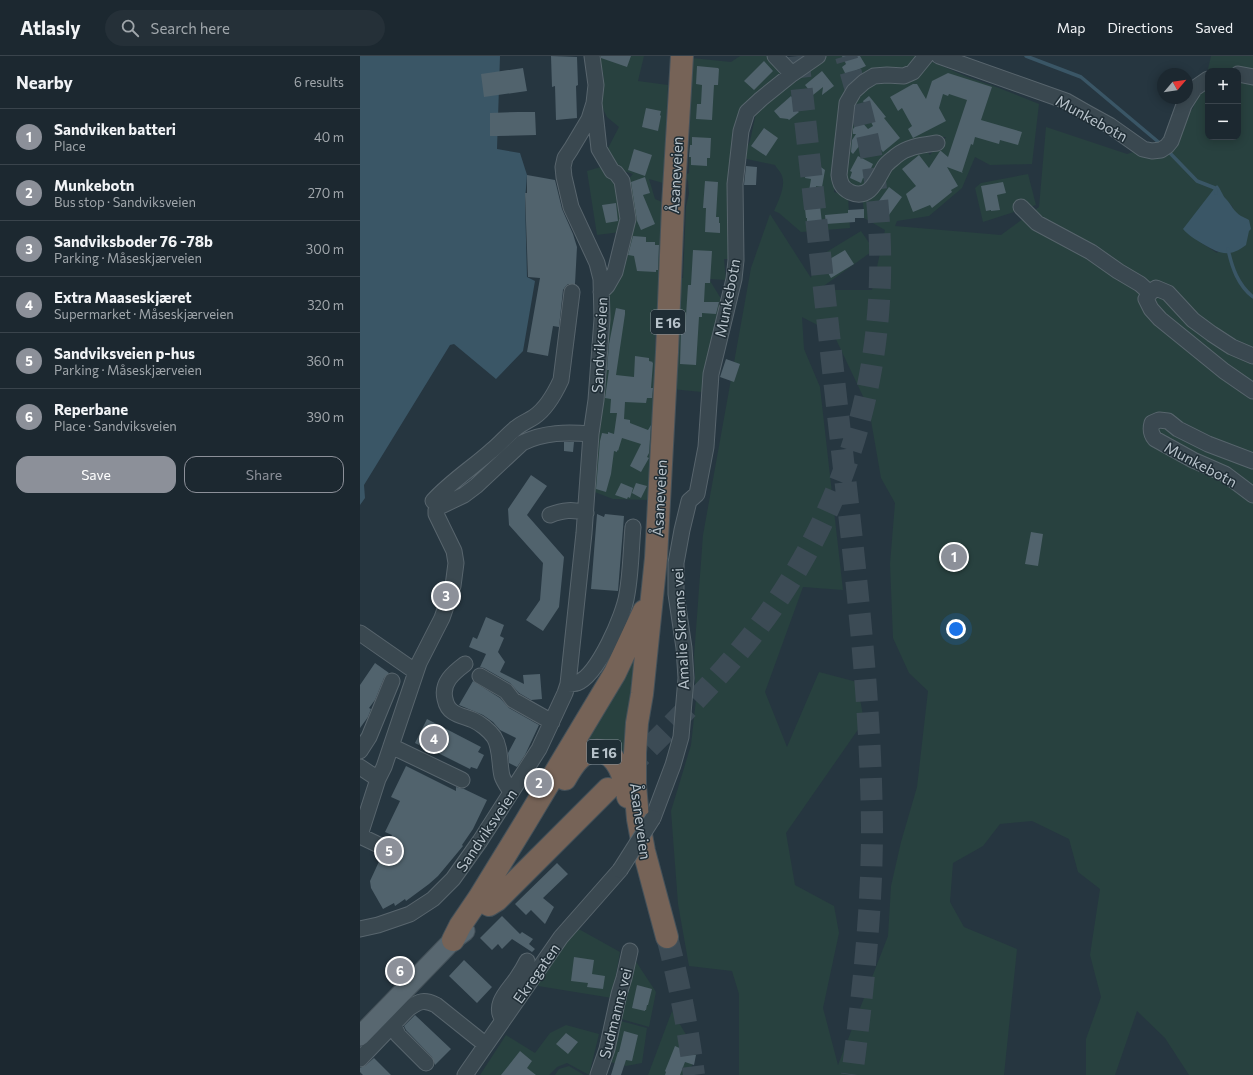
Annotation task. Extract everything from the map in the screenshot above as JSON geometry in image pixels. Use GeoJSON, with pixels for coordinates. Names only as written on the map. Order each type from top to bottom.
{"type":"FeatureCollection","features":[{"type":"Feature","properties":{"kind":"highway","name":"Åsaneveien"},"geometry":{"type":"LineString","coordinates":[[489,906],[520,851],[570,771],[579,759],[587,753],[596,751],[604,752],[611,755],[623,777],[627,789],[638,852],[651,902],[667,937],[644,851],[638,819],[635,785],[635,753],[637,723],[642,694],[653,589],[660,490],[673,206],[682,56]]}},
{"type":"Feature","properties":{"kind":"highway","name":"E 16"},"geometry":{"type":"LineString","coordinates":[[453,940],[460,926],[479,898],[615,673],[653,589]]}},
{"type":"Feature","properties":{"kind":"highway"},"geometry":{"type":"LineString","coordinates":[[489,906],[518,880],[608,789]]}},
{"type":"Feature","properties":{"kind":"main road"},"geometry":{"type":"LineString","coordinates":[[360,1036],[453,940],[465,931],[489,906]]}},
{"type":"Feature","properties":{"kind":"street","name":"Sandviksveien"},"geometry":{"type":"LineString","coordinates":[[360,929],[378,925],[410,914],[440,893],[453,879],[466,863],[539,749],[568,684],[586,513],[591,434],[596,400],[602,319],[601,292],[607,286],[615,272],[628,219],[622,181],[616,173],[612,171],[599,149],[594,103],[596,85],[592,56]]}},
{"type":"Feature","properties":{"kind":"street"},"geometry":{"type":"LineString","coordinates":[[775,56],[792,74]]}},
{"type":"Feature","properties":{"kind":"street","name":"Munkebotn"},"geometry":{"type":"LineString","coordinates":[[697,494],[706,447],[711,374],[734,279],[736,260],[734,226],[735,184],[741,130],[747,112],[792,74],[818,56]]}},
{"type":"Feature","properties":{"kind":"street"},"geometry":{"type":"LineString","coordinates":[[926,56],[913,72],[904,76],[874,76],[854,91],[847,103],[840,168],[840,182],[845,189],[856,194],[867,192],[874,186],[886,165],[897,155],[908,148],[937,143]]}},
{"type":"Feature","properties":{"kind":"street","name":"Munkebotn"},"geometry":{"type":"LineString","coordinates":[[938,56],[1066,101],[1086,114],[1109,125],[1143,149],[1152,151],[1161,150],[1171,141],[1184,105],[1195,88],[1205,81]]}},
{"type":"Feature","properties":{"kind":"street"},"geometry":{"type":"LineString","coordinates":[[1241,75],[1253,77]]}},
{"type":"Feature","properties":{"kind":"street"},"geometry":{"type":"LineString","coordinates":[[594,103],[589,119],[565,158],[563,167],[571,207],[597,263],[601,279],[601,292]]}},
{"type":"Feature","properties":{"kind":"street"},"geometry":{"type":"LineString","coordinates":[[1021,207],[1037,222],[1091,252],[1140,284],[1150,293]]}},
{"type":"Feature","properties":{"kind":"street"},"geometry":{"type":"LineString","coordinates":[[1253,356],[1232,347],[1193,320],[1168,293],[1156,288],[1146,299],[1151,309],[1160,318],[1224,371],[1253,391]]}},
{"type":"Feature","properties":{"kind":"street"},"geometry":{"type":"LineString","coordinates":[[381,846],[360,835],[405,701],[422,657],[442,618],[453,586],[456,571],[456,558],[454,551],[433,501],[441,492],[516,428],[540,413],[556,391],[561,380],[572,292]]}},
{"type":"Feature","properties":{"kind":"street","name":"Munkebotn"},"geometry":{"type":"LineString","coordinates":[[1253,461],[1208,444],[1178,429],[1168,421],[1159,420],[1152,423],[1150,429],[1151,434],[1155,439],[1193,460],[1225,474],[1253,495]]}},
{"type":"Feature","properties":{"kind":"street"},"geometry":{"type":"LineString","coordinates":[[438,510],[464,495],[476,486],[522,443],[529,439],[568,432],[591,434]]}},
{"type":"Feature","properties":{"kind":"street","name":"Amalie Skrams vei"},"geometry":{"type":"LineString","coordinates":[[570,926],[620,870],[653,818],[673,765],[681,737],[686,678],[684,648],[676,594],[676,563],[689,501],[697,494]]}},
{"type":"Feature","properties":{"kind":"street"},"geometry":{"type":"LineString","coordinates":[[550,514],[559,511],[572,510],[578,510],[586,513]]}},
{"type":"Feature","properties":{"kind":"street"},"geometry":{"type":"LineString","coordinates":[[568,684],[577,683],[589,673],[596,665],[614,635],[627,596],[633,527]]}},
{"type":"Feature","properties":{"kind":"street"},"geometry":{"type":"LineString","coordinates":[[360,633],[416,672]]}},
{"type":"Feature","properties":{"kind":"street"},"geometry":{"type":"LineString","coordinates":[[465,664],[456,670],[448,680],[444,691],[445,700],[448,708],[453,712],[474,720],[487,730],[494,738],[498,746],[502,778],[511,792]]}},
{"type":"Feature","properties":{"kind":"street"},"geometry":{"type":"LineString","coordinates":[[480,676],[506,691],[513,700],[552,722]]}},
{"type":"Feature","properties":{"kind":"street"},"geometry":{"type":"LineString","coordinates":[[360,751],[369,737],[392,681]]}},
{"type":"Feature","properties":{"kind":"street"},"geometry":{"type":"LineString","coordinates":[[391,746],[462,780]]}},
{"type":"Feature","properties":{"kind":"street"},"geometry":{"type":"LineString","coordinates":[[360,767],[378,779]]}},
{"type":"Feature","properties":{"kind":"street","name":"Ekregaten"},"geometry":{"type":"LineString","coordinates":[[503,1020],[570,926]]}},
{"type":"Feature","properties":{"kind":"street","name":"Sudmanns vei"},"geometry":{"type":"LineString","coordinates":[[598,1075],[607,1048],[630,951]]}},
{"type":"Feature","properties":{"kind":"street"},"geometry":{"type":"LineString","coordinates":[[465,1075],[503,1020],[500,1017],[501,1000],[527,961]]}},
{"type":"Feature","properties":{"kind":"street"},"geometry":{"type":"LineString","coordinates":[[360,1059],[415,1004],[423,1001],[436,1005],[486,1045]]}},
{"type":"Feature","properties":{"kind":"street"},"geometry":{"type":"LineString","coordinates":[[393,1025],[398,1035],[426,1063]]}},
{"type":"Feature","properties":{"kind":"green space"},"geometry":{"type":"Polygon","coordinates":[[[599,56],[644,56],[638,81],[668,85],[663,183],[649,179],[655,199],[662,202],[660,275],[655,339],[655,382],[650,449],[650,500],[613,499],[592,491],[605,300],[618,271],[623,185],[633,174],[612,167],[605,154],[619,127],[607,117],[601,105],[604,78],[599,56]]]}},
{"type":"Feature","properties":{"kind":"green space"},"geometry":{"type":"Polygon","coordinates":[[[740,56],[772,56],[784,72],[750,103],[729,173],[727,210],[730,259],[724,259],[726,280],[709,279],[723,302],[703,373],[702,392],[671,389],[681,278],[683,278],[686,206],[689,194],[688,181],[685,177],[689,173],[692,58],[731,62],[740,56]]]}},
{"type":"Feature","properties":{"kind":"green space"},"geometry":{"type":"Polygon","coordinates":[[[824,56],[917,56],[914,66],[863,78],[837,154],[834,192],[848,196],[850,228],[801,232],[779,213],[774,211],[781,194],[783,184],[781,175],[775,165],[742,158],[750,141],[756,113],[790,81],[824,56]]]}},
{"type":"Feature","properties":{"kind":"green space"},"geometry":{"type":"Polygon","coordinates":[[[1211,56],[1253,56],[1253,1075],[1189,1075],[1165,1038],[1137,1011],[1115,1075],[1086,1075],[1086,1039],[1101,997],[1090,955],[1100,889],[1078,872],[1069,839],[1032,821],[1000,824],[983,846],[953,863],[950,902],[964,927],[1017,949],[1004,1075],[739,1075],[739,994],[732,971],[689,966],[678,904],[671,811],[691,745],[696,700],[694,656],[703,535],[751,268],[770,214],[811,278],[815,259],[861,231],[874,250],[818,290],[872,290],[885,230],[864,218],[863,202],[888,169],[923,147],[930,155],[946,137],[911,140],[883,162],[863,191],[846,184],[846,148],[852,140],[847,132],[852,105],[861,90],[928,60],[965,76],[1039,104],[1032,164],[990,165],[975,157],[962,188],[929,216],[897,221],[895,226],[1001,235],[1039,207],[1046,127],[1127,154],[1168,141],[1193,108],[1205,80],[1205,140],[1241,140],[1241,68],[1208,68],[1211,56]],[[1225,200],[1200,242],[1217,253],[1239,226],[1232,206],[1225,200]],[[802,317],[804,349],[820,387],[843,590],[803,587],[765,692],[787,747],[819,672],[857,682],[864,721],[786,833],[795,885],[834,906],[839,933],[823,1008],[838,1065],[888,936],[891,886],[901,842],[917,787],[928,691],[909,673],[893,638],[890,564],[895,503],[881,478],[869,409],[833,333],[802,317]]]}},
{"type":"Feature","properties":{"kind":"green space"},"geometry":{"type":"Polygon","coordinates":[[[604,166],[615,177],[621,202],[620,232],[597,235],[587,171],[604,166]]]}},
{"type":"Feature","properties":{"kind":"green space"},"geometry":{"type":"Polygon","coordinates":[[[1028,174],[1036,205],[983,222],[975,188],[981,183],[1028,174]]]}},
{"type":"Feature","properties":{"kind":"green space"},"geometry":{"type":"Polygon","coordinates":[[[637,639],[627,762],[578,744],[637,639]]]}},
{"type":"Feature","properties":{"kind":"green space"},"geometry":{"type":"Polygon","coordinates":[[[577,928],[620,952],[612,998],[538,986],[542,975],[577,928]]]}},
{"type":"Feature","properties":{"kind":"green space"},"geometry":{"type":"Polygon","coordinates":[[[633,957],[656,992],[649,1027],[618,1018],[633,957]]]}},
{"type":"Feature","properties":{"kind":"green space"},"geometry":{"type":"Polygon","coordinates":[[[672,1011],[697,1053],[688,1075],[648,1075],[672,1011]]]}},
{"type":"Feature","properties":{"kind":"green space"},"geometry":{"type":"Polygon","coordinates":[[[617,1020],[647,1028],[642,1063],[626,1066],[610,1062],[617,1020]]]}},
{"type":"Feature","properties":{"kind":"green space"},"geometry":{"type":"Polygon","coordinates":[[[566,1025],[599,1034],[589,1075],[567,1063],[557,1067],[549,1075],[480,1075],[506,1035],[535,1053],[550,1033],[566,1025]]]}},
{"type":"Feature","properties":{"kind":"green space"},"geometry":{"type":"Polygon","coordinates":[[[569,1066],[584,1075],[555,1075],[559,1069],[569,1066]]]}},
{"type":"Feature","properties":{"kind":"water"},"geometry":{"type":"Polygon","coordinates":[[[360,56],[500,56],[497,149],[520,153],[527,175],[525,201],[527,277],[535,281],[523,351],[496,379],[454,344],[450,345],[364,485],[365,498],[360,505],[360,56]]]}},
{"type":"Feature","properties":{"kind":"water"},"geometry":{"type":"Polygon","coordinates":[[[1217,185],[1236,212],[1249,220],[1251,229],[1249,231],[1246,245],[1234,252],[1220,252],[1192,237],[1183,229],[1217,185]]]}},
{"type":"Feature","properties":{"kind":"building"},"geometry":{"type":"Polygon","coordinates":[[[551,56],[577,57],[577,118],[556,120],[555,86],[552,87],[551,56]]]}},
{"type":"Feature","properties":{"kind":"building"},"geometry":{"type":"Polygon","coordinates":[[[601,56],[631,56],[627,67],[601,58],[601,56]]]}},
{"type":"Feature","properties":{"kind":"building"},"geometry":{"type":"Polygon","coordinates":[[[842,56],[860,56],[866,66],[846,75],[842,67],[846,64],[842,56]]]}},
{"type":"Feature","properties":{"kind":"building"},"geometry":{"type":"Polygon","coordinates":[[[764,61],[773,71],[754,90],[744,81],[764,61]]]}},
{"type":"Feature","properties":{"kind":"building"},"geometry":{"type":"Polygon","coordinates":[[[697,66],[719,69],[718,85],[714,85],[712,120],[696,119],[697,104],[701,104],[702,85],[696,84],[697,66]]]}},
{"type":"Feature","properties":{"kind":"building"},"geometry":{"type":"Polygon","coordinates":[[[523,68],[527,91],[484,97],[481,74],[523,68]]]}},
{"type":"Feature","properties":{"kind":"building"},"geometry":{"type":"Polygon","coordinates":[[[822,71],[834,86],[822,95],[823,87],[813,95],[805,85],[822,71]]]}},
{"type":"Feature","properties":{"kind":"building"},"geometry":{"type":"Polygon","coordinates":[[[948,73],[992,87],[981,120],[1022,132],[1018,145],[1000,140],[999,144],[975,137],[973,145],[971,144],[962,172],[963,173],[947,167],[958,186],[951,190],[952,192],[932,208],[930,205],[913,212],[906,194],[916,186],[902,169],[919,155],[929,168],[940,151],[948,157],[967,100],[949,94],[948,96],[943,94],[939,108],[946,121],[913,138],[908,129],[912,126],[902,108],[898,111],[890,97],[913,84],[917,84],[926,99],[932,81],[948,73]]]}},
{"type":"Feature","properties":{"kind":"building"},"geometry":{"type":"Polygon","coordinates":[[[791,96],[800,106],[796,109],[799,112],[789,120],[780,118],[774,111],[791,96]]]}},
{"type":"Feature","properties":{"kind":"building"},"geometry":{"type":"Polygon","coordinates":[[[869,96],[886,117],[884,118],[900,138],[883,152],[870,136],[867,136],[853,154],[851,152],[852,140],[856,134],[853,134],[853,129],[860,120],[868,129],[873,126],[862,104],[864,103],[863,101],[869,96]]]}},
{"type":"Feature","properties":{"kind":"building"},"geometry":{"type":"Polygon","coordinates":[[[646,108],[661,111],[658,131],[642,127],[646,108]]]}},
{"type":"Feature","properties":{"kind":"building"},"geometry":{"type":"Polygon","coordinates":[[[535,112],[536,135],[490,136],[490,113],[535,112]]]}},
{"type":"Feature","properties":{"kind":"building"},"geometry":{"type":"Polygon","coordinates":[[[764,128],[778,138],[766,156],[751,146],[764,128]]]}},
{"type":"Feature","properties":{"kind":"building"},"geometry":{"type":"Polygon","coordinates":[[[692,137],[711,138],[710,158],[707,158],[707,166],[691,165],[691,157],[689,157],[692,137]]]}},
{"type":"Feature","properties":{"kind":"building"},"geometry":{"type":"Polygon","coordinates":[[[634,149],[652,155],[645,176],[628,170],[634,149]]]}},
{"type":"Feature","properties":{"kind":"building"},"geometry":{"type":"Polygon","coordinates":[[[858,156],[873,164],[866,179],[863,178],[861,183],[850,178],[852,172],[850,171],[858,156]]]}},
{"type":"Feature","properties":{"kind":"building"},"geometry":{"type":"Polygon","coordinates":[[[808,158],[825,170],[822,187],[816,186],[818,206],[820,205],[822,223],[807,224],[804,200],[808,197],[811,179],[805,178],[808,158]]]}},
{"type":"Feature","properties":{"kind":"building"},"geometry":{"type":"Polygon","coordinates":[[[746,166],[757,167],[756,185],[744,185],[746,166]]]}},
{"type":"Feature","properties":{"kind":"building"},"geometry":{"type":"Polygon","coordinates":[[[527,175],[555,180],[562,209],[577,247],[575,284],[568,284],[563,290],[559,327],[553,326],[548,356],[527,352],[540,278],[528,277],[525,193],[527,193],[527,175]]]}},
{"type":"Feature","properties":{"kind":"building"},"geometry":{"type":"Polygon","coordinates":[[[645,177],[650,193],[643,195],[655,224],[641,230],[637,221],[631,182],[645,177]]]}},
{"type":"Feature","properties":{"kind":"building"},"geometry":{"type":"Polygon","coordinates":[[[705,181],[718,182],[716,217],[719,217],[720,233],[705,232],[706,208],[703,208],[705,181]]]}},
{"type":"Feature","properties":{"kind":"building"},"geometry":{"type":"Polygon","coordinates":[[[1003,182],[1006,193],[997,195],[1000,210],[986,211],[981,186],[1003,182]]]}},
{"type":"Feature","properties":{"kind":"building"},"geometry":{"type":"Polygon","coordinates":[[[889,187],[902,197],[886,219],[873,209],[889,187]]]}},
{"type":"Feature","properties":{"kind":"building"},"geometry":{"type":"Polygon","coordinates":[[[616,203],[618,221],[606,223],[602,205],[616,203]]]}},
{"type":"Feature","properties":{"kind":"building"},"geometry":{"type":"Polygon","coordinates":[[[864,209],[864,218],[855,218],[855,222],[826,224],[825,215],[848,213],[848,210],[864,209]]]}},
{"type":"Feature","properties":{"kind":"building"},"geometry":{"type":"Polygon","coordinates":[[[633,236],[646,237],[646,242],[655,242],[655,245],[659,245],[658,270],[656,270],[656,272],[637,271],[634,256],[628,255],[633,236]]]}},
{"type":"Feature","properties":{"kind":"building"},"geometry":{"type":"Polygon","coordinates":[[[693,250],[712,251],[710,283],[705,283],[704,302],[719,302],[716,314],[702,313],[702,317],[699,317],[696,365],[680,364],[681,331],[685,331],[688,285],[691,285],[693,250]]]}},
{"type":"Feature","properties":{"kind":"building"},"geometry":{"type":"Polygon","coordinates":[[[845,250],[854,264],[831,278],[825,268],[831,264],[828,260],[845,250]]]}},
{"type":"Feature","properties":{"kind":"building"},"geometry":{"type":"Polygon","coordinates":[[[616,308],[625,310],[625,314],[616,375],[634,377],[635,356],[649,358],[649,361],[653,362],[651,388],[653,388],[652,398],[647,398],[646,403],[625,402],[624,419],[630,420],[630,423],[648,430],[651,425],[649,453],[647,457],[649,458],[641,472],[630,466],[641,444],[622,438],[618,451],[614,451],[611,474],[606,492],[596,489],[602,433],[608,434],[608,432],[614,434],[617,413],[610,413],[611,399],[605,398],[609,370],[607,370],[609,344],[616,308]]]}},
{"type":"Feature","properties":{"kind":"building"},"geometry":{"type":"Polygon","coordinates":[[[726,359],[740,364],[734,382],[720,377],[726,359]]]}},
{"type":"Feature","properties":{"kind":"building"},"geometry":{"type":"Polygon","coordinates":[[[564,442],[574,442],[573,452],[564,451],[564,442]]]}},
{"type":"Feature","properties":{"kind":"building"},"geometry":{"type":"Polygon","coordinates":[[[531,475],[547,486],[527,515],[564,557],[559,607],[543,631],[526,620],[540,600],[543,563],[509,525],[508,509],[531,475]]]}},
{"type":"Feature","properties":{"kind":"building"},"geometry":{"type":"Polygon","coordinates":[[[621,483],[633,488],[630,498],[628,497],[627,499],[615,495],[621,483]]]}},
{"type":"Feature","properties":{"kind":"building"},"geometry":{"type":"Polygon","coordinates":[[[636,483],[647,486],[641,498],[632,493],[636,483]]]}},
{"type":"Feature","properties":{"kind":"building"},"geometry":{"type":"Polygon","coordinates":[[[597,514],[604,517],[605,514],[624,516],[618,591],[591,589],[597,514]]]}},
{"type":"Feature","properties":{"kind":"building"},"geometry":{"type":"Polygon","coordinates":[[[1031,532],[1043,534],[1038,566],[1025,564],[1031,532]]]}},
{"type":"Feature","properties":{"kind":"building"},"geometry":{"type":"Polygon","coordinates":[[[486,617],[504,625],[500,636],[504,638],[498,652],[505,662],[500,672],[524,684],[523,675],[540,674],[542,699],[531,700],[519,693],[510,683],[480,667],[486,654],[469,647],[473,637],[477,639],[486,617]]]}},
{"type":"Feature","properties":{"kind":"building"},"geometry":{"type":"Polygon","coordinates":[[[375,663],[389,673],[384,678],[375,700],[369,708],[371,709],[368,717],[360,728],[360,685],[375,663]]]}},
{"type":"Feature","properties":{"kind":"building"},"geometry":{"type":"Polygon","coordinates":[[[473,681],[500,698],[509,708],[539,725],[525,755],[517,767],[509,763],[508,753],[516,738],[500,730],[493,722],[483,715],[459,705],[473,681]]]}},
{"type":"Feature","properties":{"kind":"building"},"geometry":{"type":"Polygon","coordinates":[[[427,719],[481,747],[478,752],[484,755],[477,769],[471,767],[470,769],[415,743],[427,719]]]}},
{"type":"Feature","properties":{"kind":"building"},"geometry":{"type":"Polygon","coordinates":[[[406,766],[456,791],[456,787],[464,789],[487,800],[473,829],[462,845],[463,846],[438,876],[406,901],[405,899],[395,906],[394,903],[383,909],[371,888],[370,881],[382,855],[389,850],[389,841],[392,835],[385,832],[400,801],[391,797],[406,766]]]}},
{"type":"Feature","properties":{"kind":"building"},"geometry":{"type":"Polygon","coordinates":[[[557,863],[568,874],[543,898],[554,907],[545,924],[531,910],[526,915],[515,904],[557,863]]]}},
{"type":"Feature","properties":{"kind":"building"},"geometry":{"type":"Polygon","coordinates":[[[502,916],[520,934],[522,932],[533,939],[529,944],[535,949],[532,952],[512,939],[502,949],[498,944],[492,950],[480,938],[502,916]]]}},
{"type":"Feature","properties":{"kind":"building"},"geometry":{"type":"Polygon","coordinates":[[[574,957],[594,960],[592,974],[605,976],[603,989],[587,987],[588,983],[571,981],[574,957]]]}},
{"type":"Feature","properties":{"kind":"building"},"geometry":{"type":"Polygon","coordinates":[[[464,960],[492,987],[477,1003],[449,976],[464,960]]]}},
{"type":"Feature","properties":{"kind":"building"},"geometry":{"type":"Polygon","coordinates":[[[637,985],[652,989],[645,1011],[632,1008],[637,985]]]}},
{"type":"Feature","properties":{"kind":"building"},"geometry":{"type":"Polygon","coordinates":[[[415,1015],[451,1049],[435,1065],[432,1057],[404,1026],[415,1015]]]}},
{"type":"Feature","properties":{"kind":"building"},"geometry":{"type":"Polygon","coordinates":[[[624,1031],[638,1035],[632,1061],[626,1060],[621,1075],[611,1075],[619,1052],[624,1031]]]}},
{"type":"Feature","properties":{"kind":"building"},"geometry":{"type":"Polygon","coordinates":[[[566,1033],[578,1042],[568,1054],[556,1044],[566,1033]]]}},
{"type":"Feature","properties":{"kind":"building"},"geometry":{"type":"Polygon","coordinates":[[[675,1046],[686,1051],[686,1053],[696,1055],[694,1065],[685,1062],[680,1075],[665,1075],[665,1071],[675,1046]]]}},
{"type":"Feature","properties":{"kind":"building"},"geometry":{"type":"Polygon","coordinates":[[[520,1051],[532,1061],[527,1068],[536,1075],[501,1075],[520,1051]]]}},
{"type":"Feature","properties":{"kind":"building"},"geometry":{"type":"Polygon","coordinates":[[[374,1058],[391,1075],[363,1075],[360,1072],[360,1068],[374,1058]]]}},
{"type":"Feature","properties":{"kind":"waterway"},"geometry":{"type":"LineString","coordinates":[[1026,56],[1081,77],[1162,145]]}},
{"type":"Feature","properties":{"kind":"waterway"},"geometry":{"type":"LineString","coordinates":[[1168,151],[1197,181],[1215,188],[1216,193]]}},
{"type":"Feature","properties":{"kind":"waterway"},"geometry":{"type":"LineString","coordinates":[[1228,249],[1236,276],[1243,287],[1253,297]]}},
{"type":"Feature","properties":{"kind":"tunnel"},"geometry":{"type":"LineString","coordinates":[[798,56],[853,552],[869,736],[872,829],[869,921],[860,1014],[852,1075]]}},
{"type":"Feature","properties":{"kind":"tunnel"},"geometry":{"type":"LineString","coordinates":[[626,771],[704,691],[759,627],[805,556],[830,506],[849,455],[864,402],[874,348],[879,293],[880,237],[875,181],[867,133],[846,56]]}},
{"type":"Feature","properties":{"kind":"tunnel"},"geometry":{"type":"LineString","coordinates":[[667,937],[683,1005],[694,1075]]}},
{"type":"Feature","properties":{"kind":"place","name":"Sandviken batteri"},"geometry":{"type":"Point","coordinates":[954,557]}},
{"type":"Feature","properties":{"kind":"place","name":"Sandviksboder 76 -78b"},"geometry":{"type":"Point","coordinates":[446,596]}},
{"type":"Feature","properties":{"kind":"place","name":"Extra Maaseskjæret"},"geometry":{"type":"Point","coordinates":[434,739]}},
{"type":"Feature","properties":{"kind":"place","name":"Munkebotn"},"geometry":{"type":"Point","coordinates":[539,783]}},
{"type":"Feature","properties":{"kind":"place","name":"Sandviksveien p-hus"},"geometry":{"type":"Point","coordinates":[389,851]}},
{"type":"Feature","properties":{"kind":"place","name":"Reperbane"},"geometry":{"type":"Point","coordinates":[400,971]}}]}
